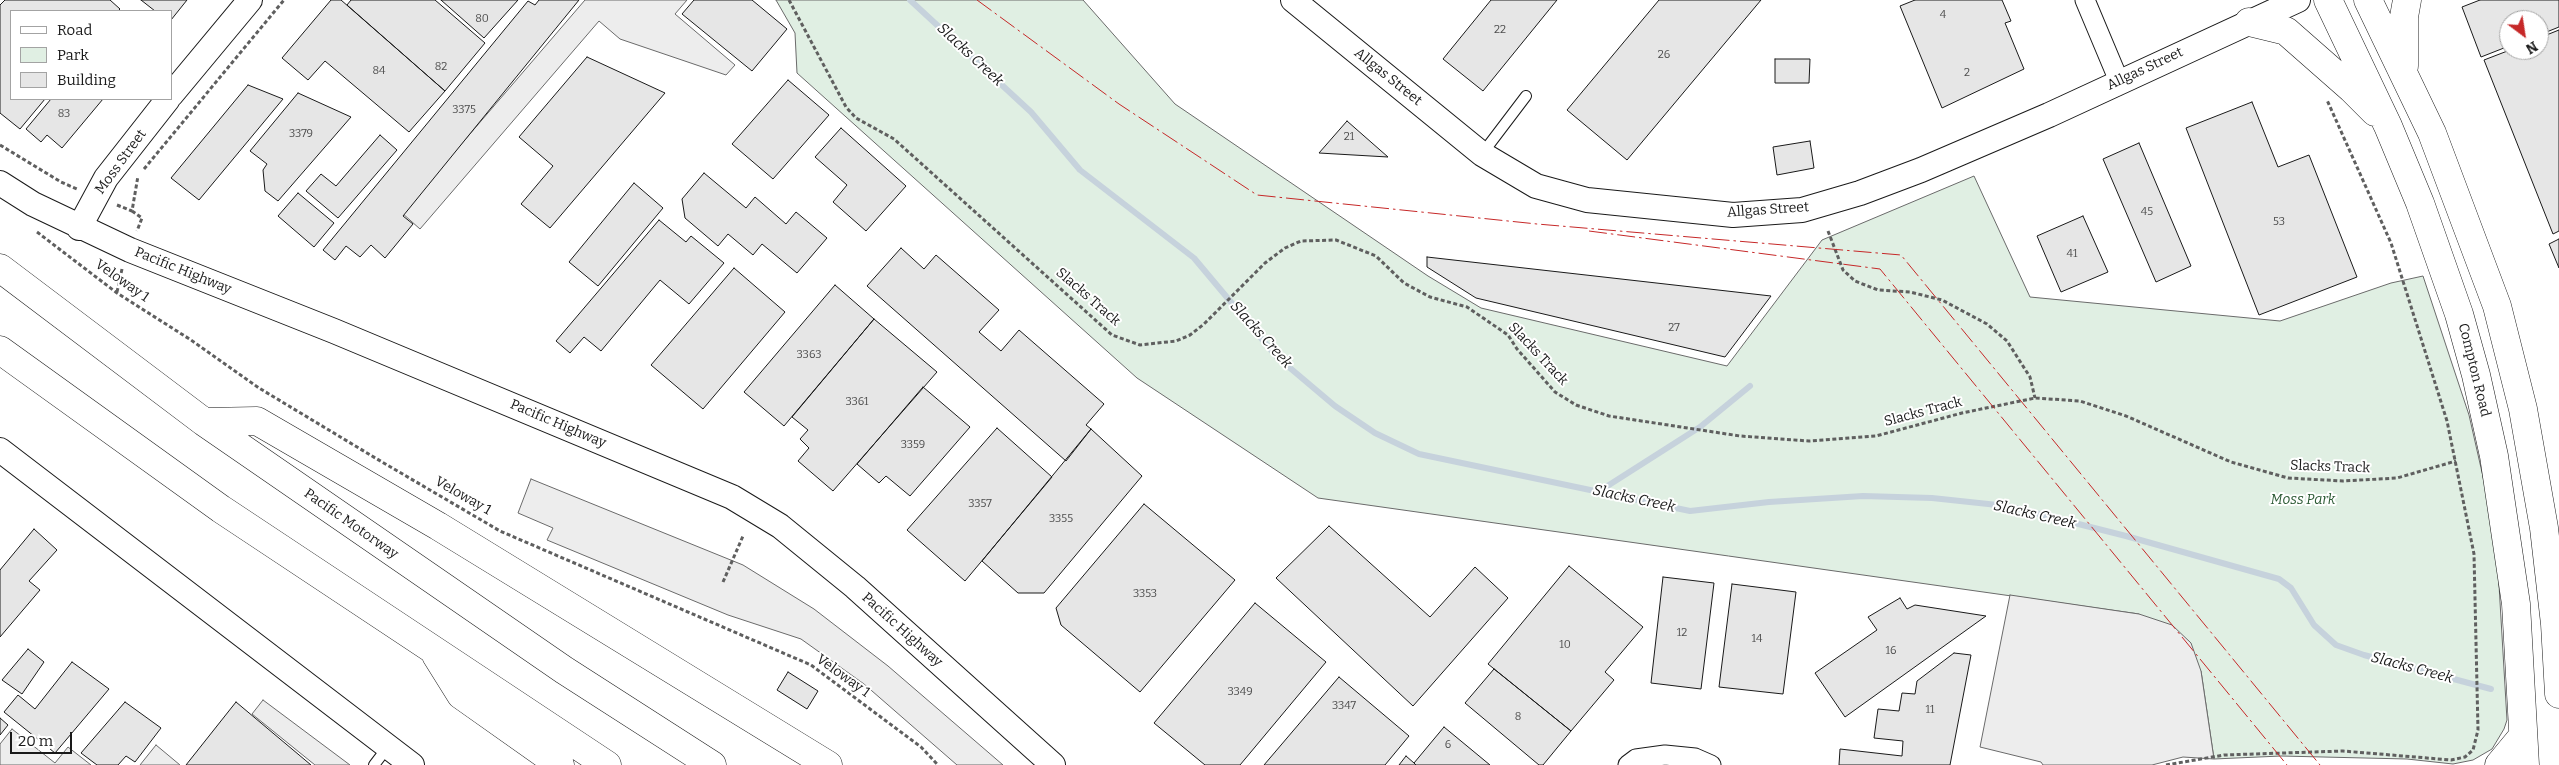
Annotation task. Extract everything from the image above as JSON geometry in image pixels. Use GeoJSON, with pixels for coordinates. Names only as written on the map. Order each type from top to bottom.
{"type":"FeatureCollection","features":[{"type":"Feature","properties":{"kind":"main road","name":"Compton Road"},"geometry":{"type":"LineString","coordinates":[[2328,0],[2388,126],[2420,203],[2459,314],[2476,375],[2494,456],[2511,562],[2517,612],[2525,765]]}},
{"type":"Feature","properties":{"kind":"main road"},"geometry":{"type":"LineString","coordinates":[[2368,0],[2404,70],[2432,133],[2497,306],[2523,408],[2544,528],[2555,624],[2559,694]]}},
{"type":"Feature","properties":{"kind":"main road"},"geometry":{"type":"LineString","coordinates":[[2404,70],[2404,17],[2407,0]]}},
{"type":"Feature","properties":{"kind":"main road"},"geometry":{"type":"LineString","coordinates":[[2249,22],[2286,31],[2323,66],[2352,89],[2388,126]]}},
{"type":"Feature","properties":{"kind":"main road","name":"Pacific Motorway"},"geometry":{"type":"LineString","coordinates":[[0,268],[204,422],[564,670],[712,765]]}},
{"type":"Feature","properties":{"kind":"main road"},"geometry":{"type":"LineString","coordinates":[[0,350],[221,509],[607,765]]}},
{"type":"Feature","properties":{"kind":"main road"},"geometry":{"type":"LineString","coordinates":[[204,422],[257,421],[438,526],[828,765]]}},
{"type":"Feature","properties":{"kind":"main road"},"geometry":{"type":"LineString","coordinates":[[432,648],[461,695],[560,765]]}},
{"type":"Feature","properties":{"kind":"main road"},"geometry":{"type":"LineString","coordinates":[[2499,765],[2523,736]]}},
{"type":"Feature","properties":{"kind":"street"},"geometry":{"type":"LineString","coordinates":[[172,94],[250,0]]}},
{"type":"Feature","properties":{"kind":"street","name":"Allgas Street"},"geometry":{"type":"LineString","coordinates":[[1293,0],[1482,154],[1536,186],[1587,200],[1733,215],[1802,210],[1860,194],[2049,115],[2119,81],[2298,0]]}},
{"type":"Feature","properties":{"kind":"street"},"geometry":{"type":"LineString","coordinates":[[2085,0],[2119,81]]}},
{"type":"Feature","properties":{"kind":"street","name":"Moss Street"},"geometry":{"type":"LineString","coordinates":[[79,228],[106,178],[167,100]]}},
{"type":"Feature","properties":{"kind":"street","name":"Pacific Highway"},"geometry":{"type":"LineString","coordinates":[[0,183],[33,204],[79,228],[577,431],[732,497],[780,526],[855,587],[1053,765]]}},
{"type":"Feature","properties":{"kind":"street"},"geometry":{"type":"LineString","coordinates":[[0,450],[381,756],[412,765]]}},
{"type":"Feature","properties":{"kind":"street"},"geometry":{"type":"LineString","coordinates":[[1628,765],[1636,759],[1665,755],[1695,758],[1711,765]]}},
{"type":"Feature","properties":{"kind":"lane"},"geometry":{"type":"LineString","coordinates":[[1482,154],[1526,96]]}},
{"type":"Feature","properties":{"kind":"path","name":"Slacks Track"},"geometry":{"type":"LineString","coordinates":[[789,0],[846,107],[856,118],[894,139],[1112,335],[1140,345],[1157,344],[1190,335],[1204,324],[1265,263],[1301,241],[1316,239],[1336,240],[1376,256],[1404,283],[1430,297],[1467,307],[1508,335],[1517,349],[1555,392],[1576,405],[1609,416],[1714,432],[1809,441],[1876,436],[1962,413],[2035,398],[2080,402],[2126,416],[2231,462],[2288,478],[2343,481],[2398,478],[2456,461]]}},
{"type":"Feature","properties":{"kind":"path"},"geometry":{"type":"LineString","coordinates":[[2166,765],[2224,755],[2343,751],[2451,760],[2465,757],[2473,750],[2478,730],[2474,554],[2447,420],[2391,243],[2326,98]]}},
{"type":"Feature","properties":{"kind":"path"},"geometry":{"type":"LineString","coordinates":[[132,210],[142,218],[139,226]]}},
{"type":"Feature","properties":{"kind":"path","name":"Veloway 1"},"geometry":{"type":"LineString","coordinates":[[30,227],[117,293],[191,340],[259,388],[500,531],[811,665],[921,747],[938,765]]}},
{"type":"Feature","properties":{"kind":"path"},"geometry":{"type":"LineString","coordinates":[[1828,231],[1843,270],[1855,280],[1878,290],[1910,292],[1942,300],[1987,324],[2007,341],[2030,377],[2035,398]]}},
{"type":"Feature","properties":{"kind":"path"},"geometry":{"type":"LineString","coordinates":[[117,293],[119,277]]}},
{"type":"Feature","properties":{"kind":"path"},"geometry":{"type":"LineString","coordinates":[[723,582],[743,536]]}},
{"type":"Feature","properties":{"kind":"green space","name":"Moss Park"},"geometry":{"type":"Polygon","coordinates":[[[776,0],[1083,0],[1175,104],[1428,276],[1481,308],[1727,366],[1822,240],[1974,176],[2030,297],[2280,321],[2391,283],[2423,276],[2469,415],[2496,534],[2507,720],[2504,729],[2492,749],[2473,760],[2453,764],[2407,759],[2281,756],[2214,759],[2201,671],[2139,614],[1318,498],[1137,378],[797,73],[795,33],[776,0]]]}},
{"type":"Feature","properties":{"kind":"shaded area"},"geometry":{"type":"Polygon","coordinates":[[[585,0],[687,0],[675,14],[735,65],[726,75],[620,39],[599,21],[420,229],[402,213],[585,0]]]}},
{"type":"Feature","properties":{"kind":"shaded area"},"geometry":{"type":"Polygon","coordinates":[[[531,479],[743,565],[814,609],[888,666],[1003,765],[957,765],[864,684],[801,639],[728,615],[547,540],[553,528],[518,513],[531,479]]]}},
{"type":"Feature","properties":{"kind":"shaded area"},"geometry":{"type":"Polygon","coordinates":[[[2010,595],[2139,614],[2172,625],[2191,643],[2201,671],[2214,759],[2183,757],[2152,765],[2043,765],[2041,762],[1980,747],[2010,595]]]}},
{"type":"Feature","properties":{"kind":"shaded area"},"geometry":{"type":"Polygon","coordinates":[[[263,700],[350,765],[315,765],[252,714],[263,700]]]}},
{"type":"Feature","properties":{"kind":"shaded area"},"geometry":{"type":"Polygon","coordinates":[[[12,729],[55,763],[68,747],[91,765],[0,765],[0,744],[12,729]]]}},
{"type":"Feature","properties":{"kind":"shaded area"},"geometry":{"type":"Polygon","coordinates":[[[156,745],[180,765],[140,765],[156,745]]]}},
{"type":"Feature","properties":{"kind":"building"},"geometry":{"type":"Polygon","coordinates":[[[5,0],[110,0],[120,9],[10,10],[10,100],[44,100],[20,129],[0,113],[0,5],[5,0]]]}},
{"type":"Feature","properties":{"kind":"building"},"geometry":{"type":"Polygon","coordinates":[[[141,0],[187,0],[172,19],[172,10],[154,10],[141,0]]]}},
{"type":"Feature","properties":{"kind":"building"},"geometry":{"type":"Polygon","coordinates":[[[331,0],[341,0],[445,91],[409,132],[325,61],[308,80],[282,58],[331,0]]]}},
{"type":"Feature","properties":{"kind":"building"},"geometry":{"type":"Polygon","coordinates":[[[351,0],[435,0],[485,43],[445,91],[347,5],[351,0]]]}},
{"type":"Feature","properties":{"kind":"building"},"geometry":{"type":"Polygon","coordinates":[[[441,0],[518,0],[484,38],[441,0]]]}},
{"type":"Feature","properties":{"kind":"building"},"geometry":{"type":"Polygon","coordinates":[[[539,0],[579,0],[403,216],[413,224],[385,258],[371,245],[360,257],[346,246],[335,260],[323,250],[528,1],[535,5],[539,0]]]}},
{"type":"Feature","properties":{"kind":"building"},"geometry":{"type":"Polygon","coordinates":[[[694,0],[752,0],[787,29],[752,71],[682,14],[694,0]]]}},
{"type":"Feature","properties":{"kind":"building"},"geometry":{"type":"Polygon","coordinates":[[[1491,0],[1557,0],[1483,91],[1443,59],[1491,0]]]}},
{"type":"Feature","properties":{"kind":"building"},"geometry":{"type":"Polygon","coordinates":[[[1659,0],[1761,0],[1627,160],[1567,110],[1659,0]]]}},
{"type":"Feature","properties":{"kind":"building"},"geometry":{"type":"Polygon","coordinates":[[[1915,0],[2002,0],[2011,21],[2005,23],[2024,69],[1942,108],[1900,6],[1915,0]]]}},
{"type":"Feature","properties":{"kind":"building"},"geometry":{"type":"Polygon","coordinates":[[[2480,0],[2559,0],[2559,27],[2549,31],[2549,10],[2499,10],[2499,50],[2481,57],[2462,7],[2480,0]]]}},
{"type":"Feature","properties":{"kind":"building"},"geometry":{"type":"Polygon","coordinates":[[[2559,30],[2559,231],[2553,234],[2484,60],[2499,54],[2499,60],[2549,60],[2549,34],[2559,30]]]}},
{"type":"Feature","properties":{"kind":"building"},"geometry":{"type":"Polygon","coordinates":[[[587,57],[665,93],[550,228],[521,204],[553,166],[519,137],[587,57]]]}},
{"type":"Feature","properties":{"kind":"building"},"geometry":{"type":"Polygon","coordinates":[[[1775,59],[1810,59],[1809,83],[1775,83],[1775,59]]]}},
{"type":"Feature","properties":{"kind":"building"},"geometry":{"type":"Polygon","coordinates":[[[788,80],[829,115],[773,179],[732,144],[788,80]]]}},
{"type":"Feature","properties":{"kind":"building"},"geometry":{"type":"Polygon","coordinates":[[[248,85],[283,99],[199,200],[171,178],[248,85]]]}},
{"type":"Feature","properties":{"kind":"building"},"geometry":{"type":"Polygon","coordinates":[[[298,93],[351,117],[278,201],[265,191],[263,170],[267,164],[250,151],[298,93]]]}},
{"type":"Feature","properties":{"kind":"building"},"geometry":{"type":"Polygon","coordinates":[[[50,100],[102,100],[62,148],[47,135],[41,142],[26,129],[50,100]]]}},
{"type":"Feature","properties":{"kind":"building"},"geometry":{"type":"Polygon","coordinates":[[[2252,102],[2278,167],[2309,155],[2357,277],[2259,315],[2186,128],[2252,102]]]}},
{"type":"Feature","properties":{"kind":"building"},"geometry":{"type":"Polygon","coordinates":[[[1347,121],[1388,157],[1319,153],[1347,121]]]}},
{"type":"Feature","properties":{"kind":"building"},"geometry":{"type":"Polygon","coordinates":[[[841,128],[906,186],[866,231],[833,202],[847,185],[815,157],[841,128]]]}},
{"type":"Feature","properties":{"kind":"building"},"geometry":{"type":"Polygon","coordinates":[[[380,135],[397,150],[338,218],[306,191],[321,174],[336,186],[380,135]]]}},
{"type":"Feature","properties":{"kind":"building"},"geometry":{"type":"Polygon","coordinates":[[[1810,141],[1814,168],[1777,175],[1773,147],[1810,141]]]}},
{"type":"Feature","properties":{"kind":"building"},"geometry":{"type":"Polygon","coordinates":[[[2139,143],[2191,266],[2156,282],[2103,159],[2139,143]]]}},
{"type":"Feature","properties":{"kind":"building"},"geometry":{"type":"Polygon","coordinates":[[[704,173],[746,208],[755,197],[786,224],[796,212],[827,238],[797,273],[762,244],[753,255],[728,234],[718,246],[685,218],[682,199],[704,173]]]}},
{"type":"Feature","properties":{"kind":"building"},"geometry":{"type":"Polygon","coordinates":[[[634,183],[663,208],[598,286],[569,262],[634,183]]]}},
{"type":"Feature","properties":{"kind":"building"},"geometry":{"type":"Polygon","coordinates":[[[298,193],[334,223],[314,247],[278,216],[298,193]]]}},
{"type":"Feature","properties":{"kind":"building"},"geometry":{"type":"Polygon","coordinates":[[[2083,216],[2108,272],[2061,292],[2037,236],[2083,216]]]}},
{"type":"Feature","properties":{"kind":"building"},"geometry":{"type":"Polygon","coordinates":[[[659,220],[686,242],[691,236],[724,263],[689,304],[660,280],[601,351],[584,337],[570,353],[556,341],[659,220]]]}},
{"type":"Feature","properties":{"kind":"building"},"geometry":{"type":"Polygon","coordinates":[[[2559,239],[2559,268],[2549,244],[2559,239]]]}},
{"type":"Feature","properties":{"kind":"building"},"geometry":{"type":"Polygon","coordinates":[[[901,248],[924,269],[936,255],[999,310],[979,332],[1001,351],[1019,330],[1104,404],[1086,425],[1091,429],[1066,461],[867,286],[901,248]]]}},
{"type":"Feature","properties":{"kind":"building"},"geometry":{"type":"Polygon","coordinates":[[[1427,257],[1771,296],[1725,357],[1476,298],[1427,267],[1427,257]]]}},
{"type":"Feature","properties":{"kind":"building"},"geometry":{"type":"Polygon","coordinates":[[[734,268],[785,312],[703,409],[651,365],[734,268]]]}},
{"type":"Feature","properties":{"kind":"building"},"geometry":{"type":"Polygon","coordinates":[[[835,285],[874,319],[784,426],[744,392],[835,285]]]}},
{"type":"Feature","properties":{"kind":"building"},"geometry":{"type":"Polygon","coordinates":[[[874,319],[937,372],[833,491],[798,461],[809,448],[800,439],[808,430],[792,417],[874,319]]]}},
{"type":"Feature","properties":{"kind":"building"},"geometry":{"type":"Polygon","coordinates":[[[923,387],[970,427],[910,496],[886,476],[879,483],[857,464],[923,387]]]}},
{"type":"Feature","properties":{"kind":"building"},"geometry":{"type":"Polygon","coordinates":[[[997,428],[1052,477],[965,581],[907,530],[997,428]]]}},
{"type":"Feature","properties":{"kind":"building"},"geometry":{"type":"Polygon","coordinates":[[[1091,429],[1142,476],[1044,593],[1018,593],[982,561],[1091,429]]]}},
{"type":"Feature","properties":{"kind":"building"},"geometry":{"type":"Polygon","coordinates":[[[1144,504],[1235,580],[1140,692],[1061,625],[1056,608],[1144,504]]]}},
{"type":"Feature","properties":{"kind":"building"},"geometry":{"type":"Polygon","coordinates":[[[1329,526],[1430,617],[1475,567],[1508,598],[1413,706],[1276,578],[1329,526]]]}},
{"type":"Feature","properties":{"kind":"building"},"geometry":{"type":"Polygon","coordinates":[[[34,529],[57,550],[29,581],[40,590],[0,637],[0,570],[34,529]]]}},
{"type":"Feature","properties":{"kind":"building"},"geometry":{"type":"Polygon","coordinates":[[[1569,566],[1643,627],[1605,672],[1614,680],[1571,731],[1488,664],[1569,566]]]}},
{"type":"Feature","properties":{"kind":"building"},"geometry":{"type":"Polygon","coordinates":[[[1663,577],[1714,583],[1701,689],[1651,683],[1663,577]]]}},
{"type":"Feature","properties":{"kind":"building"},"geometry":{"type":"Polygon","coordinates":[[[1732,584],[1796,592],[1783,694],[1719,687],[1732,584]]]}},
{"type":"Feature","properties":{"kind":"building"},"geometry":{"type":"Polygon","coordinates":[[[1900,598],[1907,609],[1915,605],[1986,616],[1845,717],[1815,673],[1877,630],[1868,617],[1900,598]]]}},
{"type":"Feature","properties":{"kind":"building"},"geometry":{"type":"Polygon","coordinates":[[[1255,603],[1326,662],[1240,765],[1205,765],[1154,723],[1255,603]]]}},
{"type":"Feature","properties":{"kind":"building"},"geometry":{"type":"Polygon","coordinates":[[[28,649],[44,662],[22,694],[2,680],[28,649]]]}},
{"type":"Feature","properties":{"kind":"building"},"geometry":{"type":"Polygon","coordinates":[[[1954,653],[1971,655],[1950,765],[1839,765],[1840,749],[1902,756],[1903,741],[1874,738],[1878,709],[1899,711],[1902,693],[1915,694],[1917,681],[1954,653]]]}},
{"type":"Feature","properties":{"kind":"building"},"geometry":{"type":"Polygon","coordinates":[[[72,662],[109,689],[55,753],[4,712],[18,695],[35,709],[72,662]]]}},
{"type":"Feature","properties":{"kind":"building"},"geometry":{"type":"Polygon","coordinates":[[[1494,669],[1571,731],[1543,765],[1539,765],[1465,703],[1494,669]]]}},
{"type":"Feature","properties":{"kind":"building"},"geometry":{"type":"Polygon","coordinates":[[[788,672],[818,691],[807,709],[777,690],[788,672]]]}},
{"type":"Feature","properties":{"kind":"building"},"geometry":{"type":"Polygon","coordinates":[[[1339,677],[1409,736],[1385,765],[1264,765],[1339,677]]]}},
{"type":"Feature","properties":{"kind":"building"},"geometry":{"type":"Polygon","coordinates":[[[125,702],[161,728],[135,762],[126,756],[118,765],[97,765],[81,753],[125,702]]]}},
{"type":"Feature","properties":{"kind":"building"},"geometry":{"type":"Polygon","coordinates":[[[236,702],[311,765],[186,765],[236,702]]]}},
{"type":"Feature","properties":{"kind":"building"},"geometry":{"type":"Polygon","coordinates":[[[0,718],[8,725],[0,735],[0,718]]]}},
{"type":"Feature","properties":{"kind":"building"},"geometry":{"type":"Polygon","coordinates":[[[1444,727],[1490,765],[1416,765],[1414,763],[1444,727]]]}},
{"type":"Feature","properties":{"kind":"building"},"geometry":{"type":"Polygon","coordinates":[[[1406,756],[1414,763],[1416,765],[1399,765],[1406,756]]]}},
{"type":"Feature","properties":{"kind":"waterway","name":"Slacks Creek"},"geometry":{"type":"LineString","coordinates":[[910,0],[1031,112],[1080,170],[1194,258],[1277,357],[1335,406],[1375,433],[1419,454],[1690,511],[1769,502],[1863,496],[1932,498],[2007,506],[2126,536],[2279,579],[2291,588],[2314,625],[2336,645],[2364,655],[2491,689]]}},
{"type":"Feature","properties":{"kind":"waterway"},"geometry":{"type":"LineString","coordinates":[[1598,492],[1700,427],[1750,386]]}},
{"type":"Feature","properties":{"kind":"power"},"geometry":{"type":"LineString","coordinates":[[977,0],[1119,104],[1257,195],[1537,224],[1901,255],[2320,765]]}},
{"type":"Feature","properties":{"kind":"power"},"geometry":{"type":"LineString","coordinates":[[1589,231],[1880,269],[2287,765]]}}]}
